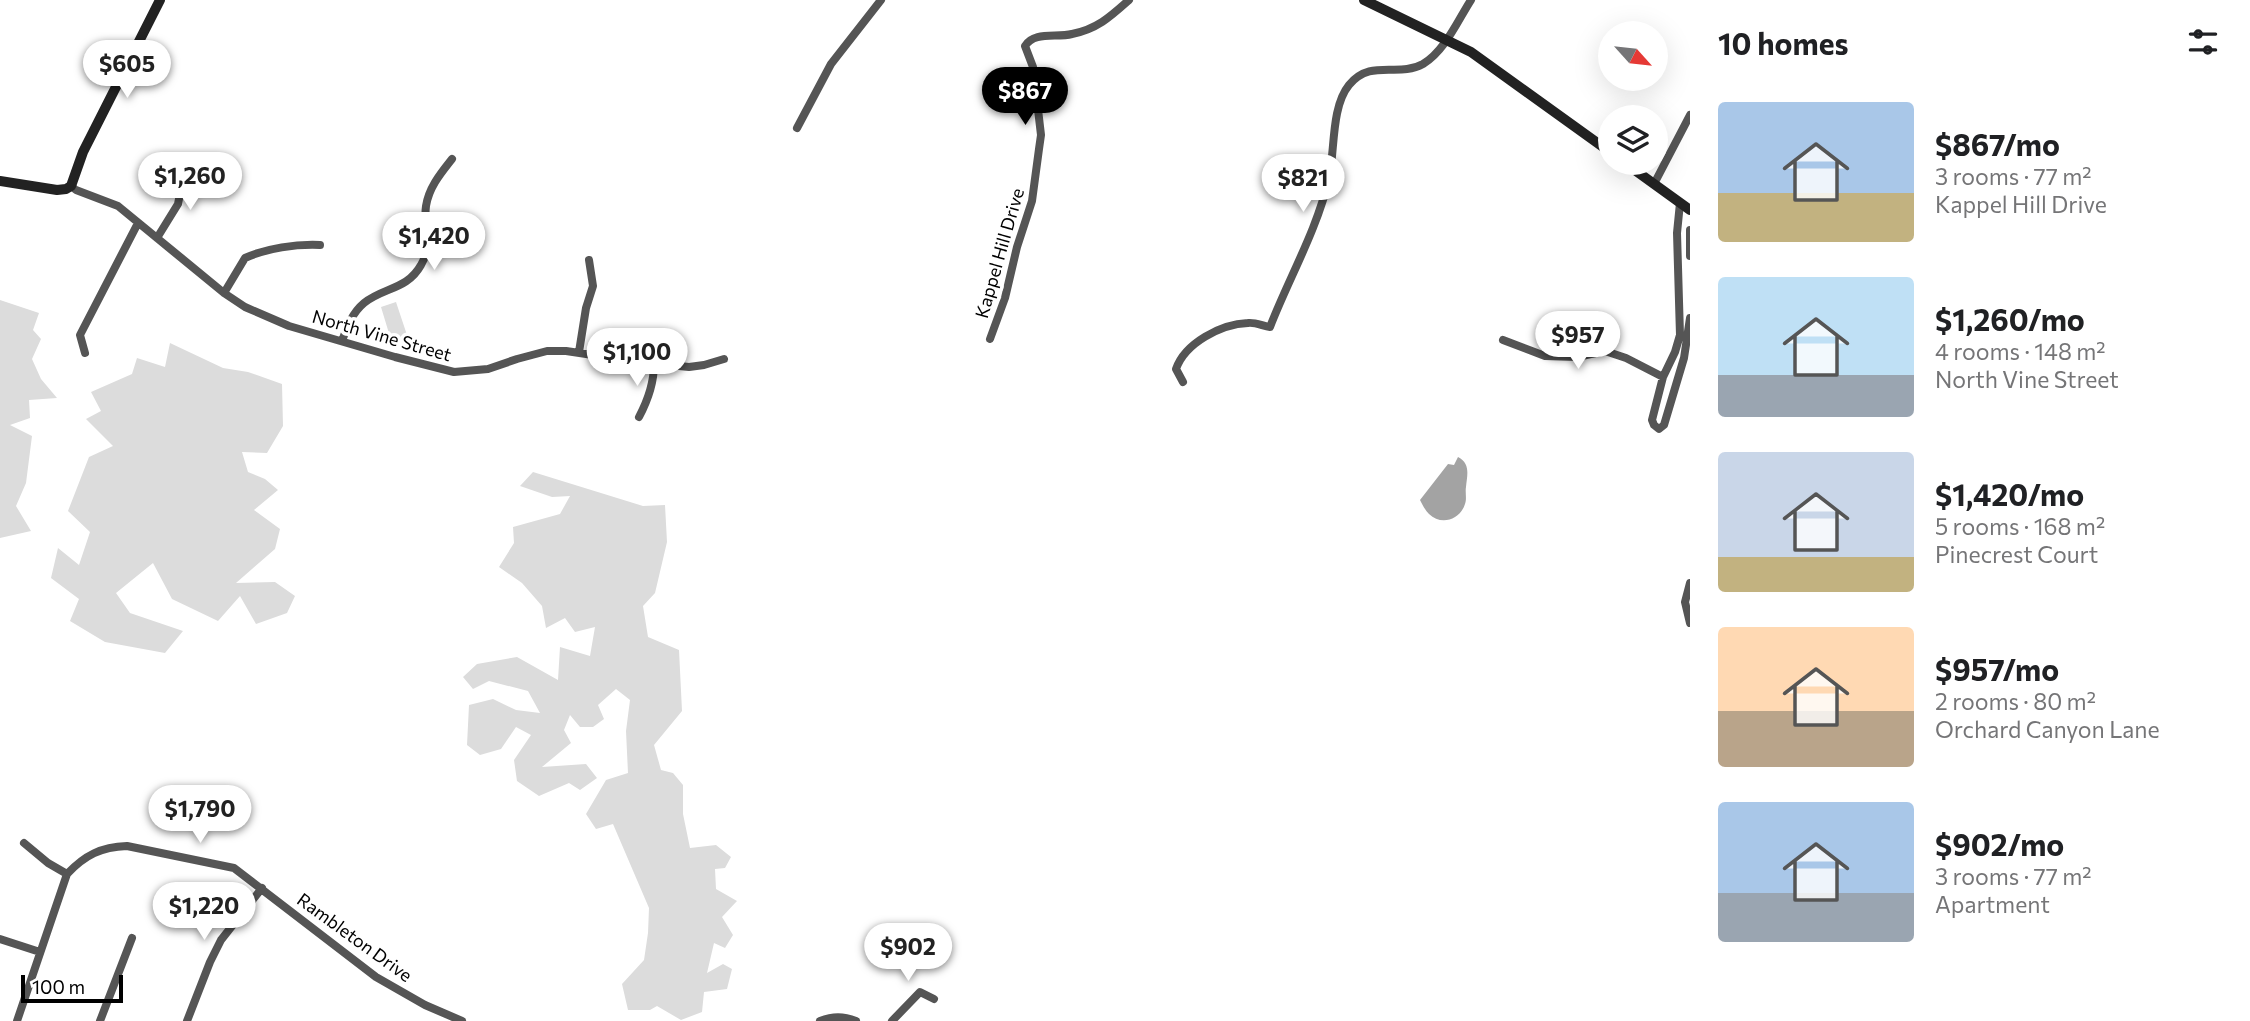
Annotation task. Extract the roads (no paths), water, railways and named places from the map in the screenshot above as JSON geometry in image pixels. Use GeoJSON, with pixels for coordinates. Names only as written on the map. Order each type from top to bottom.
{"type":"FeatureCollection","features":[{"type":"Feature","properties":{"kind":"main road"},"geometry":{"type":"LineString","coordinates":[[0,181],[57,190],[71,186],[83,152],[160,0]]}},
{"type":"Feature","properties":{"kind":"main road"},"geometry":{"type":"LineString","coordinates":[[1364,0],[1484,60],[1598,143]]}},
{"type":"Feature","properties":{"kind":"main road"},"geometry":{"type":"LineString","coordinates":[[1642,175],[1690,210]]}},
{"type":"Feature","properties":{"kind":"street"},"geometry":{"type":"LineString","coordinates":[[797,128],[831,64],[881,0]]}},
{"type":"Feature","properties":{"kind":"street","name":"Kappel Hill Drive"},"geometry":{"type":"LineString","coordinates":[[990,339],[1005,298],[1017,247],[1032,201],[1040,149],[1041,135],[1033,67],[1025,46],[1028,40],[1042,36],[1056,37],[1089,29],[1104,22],[1129,0]]}},
{"type":"Feature","properties":{"kind":"street"},"geometry":{"type":"LineString","coordinates":[[1183,382],[1176,369],[1179,360],[1188,349],[1209,335],[1249,323],[1270,327],[1318,217],[1333,158],[1337,111],[1347,87],[1354,79],[1375,69],[1404,70],[1419,66],[1430,59],[1471,0]]}},
{"type":"Feature","properties":{"kind":"street"},"geometry":{"type":"LineString","coordinates":[[1654,184],[1690,116]]}},
{"type":"Feature","properties":{"kind":"street"},"geometry":{"type":"LineString","coordinates":[[342,341],[349,322],[362,304],[406,283],[421,266],[426,256],[426,204],[435,181],[452,159]]}},
{"type":"Feature","properties":{"kind":"street"},"geometry":{"type":"LineString","coordinates":[[157,238],[178,204],[184,173]]}},
{"type":"Feature","properties":{"kind":"street","name":"North Vine Street"},"geometry":{"type":"LineString","coordinates":[[71,186],[118,206],[224,293],[245,307],[266,317],[342,341],[454,372],[488,369],[547,351],[579,352],[689,367],[724,359]]}},
{"type":"Feature","properties":{"kind":"street"},"geometry":{"type":"LineString","coordinates":[[1680,203],[1677,233],[1680,335],[1663,377],[1652,420],[1659,429],[1664,425],[1684,358],[1690,318]]}},
{"type":"Feature","properties":{"kind":"street"},"geometry":{"type":"LineString","coordinates":[[85,354],[80,335],[138,223]]}},
{"type":"Feature","properties":{"kind":"street"},"geometry":{"type":"LineString","coordinates":[[1690,230],[1690,256]]}},
{"type":"Feature","properties":{"kind":"street"},"geometry":{"type":"LineString","coordinates":[[224,293],[245,258],[267,251],[320,245]]}},
{"type":"Feature","properties":{"kind":"street"},"geometry":{"type":"LineString","coordinates":[[579,352],[586,308],[593,286],[589,260]]}},
{"type":"Feature","properties":{"kind":"street"},"geometry":{"type":"LineString","coordinates":[[1503,340],[1545,356],[1577,357],[1605,351],[1626,358],[1663,377]]}},
{"type":"Feature","properties":{"kind":"street"},"geometry":{"type":"LineString","coordinates":[[639,417],[650,393],[654,364]]}},
{"type":"Feature","properties":{"kind":"street"},"geometry":{"type":"LineString","coordinates":[[1690,583],[1685,602],[1690,623]]}},
{"type":"Feature","properties":{"kind":"street"},"geometry":{"type":"LineString","coordinates":[[17,1021],[67,874],[48,863],[24,843]]}},
{"type":"Feature","properties":{"kind":"street","name":"Rambleton Drive"},"geometry":{"type":"LineString","coordinates":[[67,874],[93,852],[110,846],[127,846],[226,865],[241,871],[376,977],[425,1005],[463,1021]]}},
{"type":"Feature","properties":{"kind":"street"},"geometry":{"type":"LineString","coordinates":[[187,1021],[221,940],[262,888]]}},
{"type":"Feature","properties":{"kind":"street"},"geometry":{"type":"LineString","coordinates":[[100,1021],[132,938]]}},
{"type":"Feature","properties":{"kind":"street"},"geometry":{"type":"LineString","coordinates":[[0,939],[40,952]]}},
{"type":"Feature","properties":{"kind":"street"},"geometry":{"type":"LineString","coordinates":[[892,1021],[903,1016],[920,992],[934,999]]}},
{"type":"Feature","properties":{"kind":"street"},"geometry":{"type":"LineString","coordinates":[[820,1021],[842,1017],[856,1021]]}}]}
